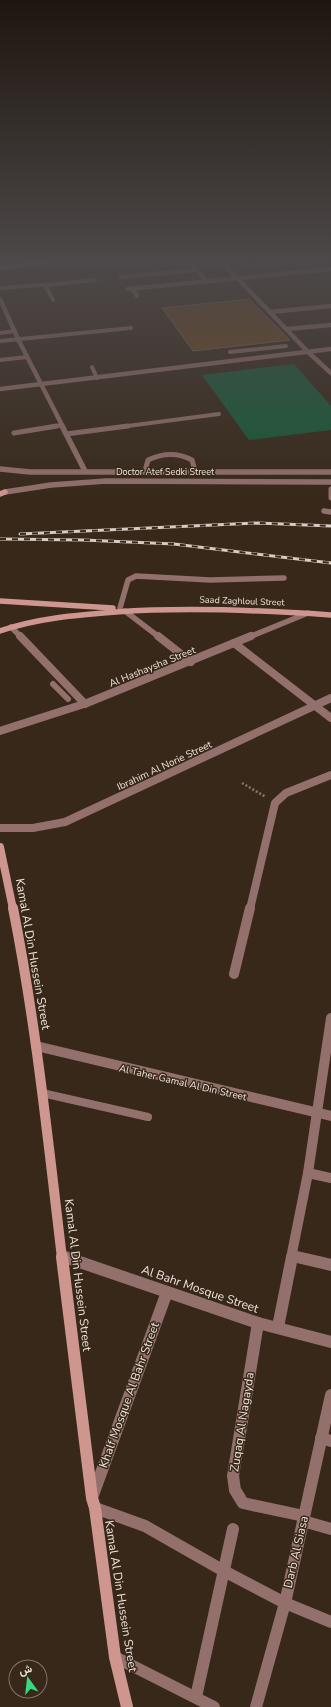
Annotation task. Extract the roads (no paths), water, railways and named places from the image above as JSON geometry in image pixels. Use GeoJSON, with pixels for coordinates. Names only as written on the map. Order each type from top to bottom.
{"type":"FeatureCollection","features":[{"type":"Feature","properties":{"kind":"main road","name":"Saad Zaghloul Street"},"geometry":{"type":"LineString","coordinates":[[0,600],[122,610],[224,608],[331,615]]}},
{"type":"Feature","properties":{"kind":"main road","name":"Saad Zaghloul Street"},"geometry":{"type":"LineString","coordinates":[[0,631],[44,618],[122,610]]}},
{"type":"Feature","properties":{"kind":"main road","name":"Kamal Al Din Hussein Street"},"geometry":{"type":"LineString","coordinates":[[0,847],[24,964],[36,1046],[93,1503],[115,1657],[127,1707]]}},
{"type":"Feature","properties":{"kind":"street"},"geometry":{"type":"LineString","coordinates":[[20,343],[85,471]]}},
{"type":"Feature","properties":{"kind":"street"},"geometry":{"type":"LineString","coordinates":[[300,343],[331,373]]}},
{"type":"Feature","properties":{"kind":"street"},"geometry":{"type":"LineString","coordinates":[[0,389],[250,360],[331,349]]}},
{"type":"Feature","properties":{"kind":"street","name":"Doctor Atef Sedki Street"},"geometry":{"type":"LineString","coordinates":[[0,469],[30,472],[331,472]]}},
{"type":"Feature","properties":{"kind":"street","name":"Doctor Atef Sedki Street"},"geometry":{"type":"LineString","coordinates":[[2,492],[51,485],[106,481],[331,482]]}},
{"type":"Feature","properties":{"kind":"street"},"geometry":{"type":"LineString","coordinates":[[191,662],[122,610],[128,580],[136,576],[210,580],[284,578]]}},
{"type":"Feature","properties":{"kind":"street","name":"Al Hashaysha Street"},"geometry":{"type":"LineString","coordinates":[[0,731],[85,704],[308,613]]}},
{"type":"Feature","properties":{"kind":"street"},"geometry":{"type":"LineString","coordinates":[[12,627],[85,704]]}},
{"type":"Feature","properties":{"kind":"street"},"geometry":{"type":"LineString","coordinates":[[234,643],[331,718]]}},
{"type":"Feature","properties":{"kind":"street","name":"Ibrahim Al Norie Street"},"geometry":{"type":"LineString","coordinates":[[0,828],[36,829],[51,827],[65,822],[331,698]]}},
{"type":"Feature","properties":{"kind":"street"},"geometry":{"type":"LineString","coordinates":[[234,974],[275,802],[286,793],[331,775]]}},
{"type":"Feature","properties":{"kind":"street"},"geometry":{"type":"LineString","coordinates":[[278,1327],[308,1173],[331,1018]]}},
{"type":"Feature","properties":{"kind":"street","name":"Al Taher Gamal Al Din Street"},"geometry":{"type":"LineString","coordinates":[[36,1046],[331,1116]]}},
{"type":"Feature","properties":{"kind":"street"},"geometry":{"type":"LineString","coordinates":[[308,1173],[331,1178]]}},
{"type":"Feature","properties":{"kind":"street","name":"Al Bahr Mosque Street"},"geometry":{"type":"LineString","coordinates":[[62,1256],[258,1323],[331,1342]]}},
{"type":"Feature","properties":{"kind":"street"},"geometry":{"type":"LineString","coordinates":[[293,1256],[331,1265]]}},
{"type":"Feature","properties":{"kind":"street","name":"Khalf Mosque Al Bahr Street"},"geometry":{"type":"LineString","coordinates":[[93,1503],[167,1292]]}},
{"type":"Feature","properties":{"kind":"street","name":"Zuqaq Al Nagayda"},"geometry":{"type":"LineString","coordinates":[[258,1323],[233,1476],[233,1487],[243,1503],[304,1518],[331,1529]]}},
{"type":"Feature","properties":{"kind":"street","name":"Darb Al Siasa"},"geometry":{"type":"LineString","coordinates":[[256,1707],[285,1602],[304,1518],[326,1440],[331,1395]]}},
{"type":"Feature","properties":{"kind":"street"},"geometry":{"type":"LineString","coordinates":[[93,1503],[145,1526],[224,1571],[285,1602],[331,1622]]}},
{"type":"Feature","properties":{"kind":"street"},"geometry":{"type":"LineString","coordinates":[[196,1697],[234,1529]]}},
{"type":"Feature","properties":{"kind":"street"},"geometry":{"type":"LineString","coordinates":[[115,1657],[214,1707]]}},
{"type":"Feature","properties":{"kind":"lane"},"geometry":{"type":"LineString","coordinates":[[230,352],[286,346]]}},
{"type":"Feature","properties":{"kind":"lane"},"geometry":{"type":"LineString","coordinates":[[243,350],[250,360]]}},
{"type":"Feature","properties":{"kind":"lane"},"geometry":{"type":"LineString","coordinates":[[0,360],[27,357]]}},
{"type":"Feature","properties":{"kind":"lane"},"geometry":{"type":"LineString","coordinates":[[92,367],[98,378]]}},
{"type":"Feature","properties":{"kind":"lane"},"geometry":{"type":"LineString","coordinates":[[66,434],[219,414]]}},
{"type":"Feature","properties":{"kind":"lane"},"geometry":{"type":"LineString","coordinates":[[14,433],[62,425]]}},
{"type":"Feature","properties":{"kind":"lane"},"geometry":{"type":"LineString","coordinates":[[145,471],[148,460],[162,454],[179,454],[192,460],[195,471]]}},
{"type":"Feature","properties":{"kind":"lane"},"geometry":{"type":"LineString","coordinates":[[331,489],[331,498]]}},
{"type":"Feature","properties":{"kind":"lane"},"geometry":{"type":"LineString","coordinates":[[54,684],[68,699]]}},
{"type":"Feature","properties":{"kind":"lane"},"geometry":{"type":"LineString","coordinates":[[62,693],[72,690]]}},
{"type":"Feature","properties":{"kind":"lane"},"geometry":{"type":"LineString","coordinates":[[42,1093],[148,1118]]}},
{"type":"Feature","properties":{"kind":"railway"},"geometry":{"type":"LineString","coordinates":[[20,534],[258,523],[331,526]]}},
{"type":"Feature","properties":{"kind":"railway"},"geometry":{"type":"LineString","coordinates":[[0,539],[83,540],[174,544],[331,563]]}}]}
